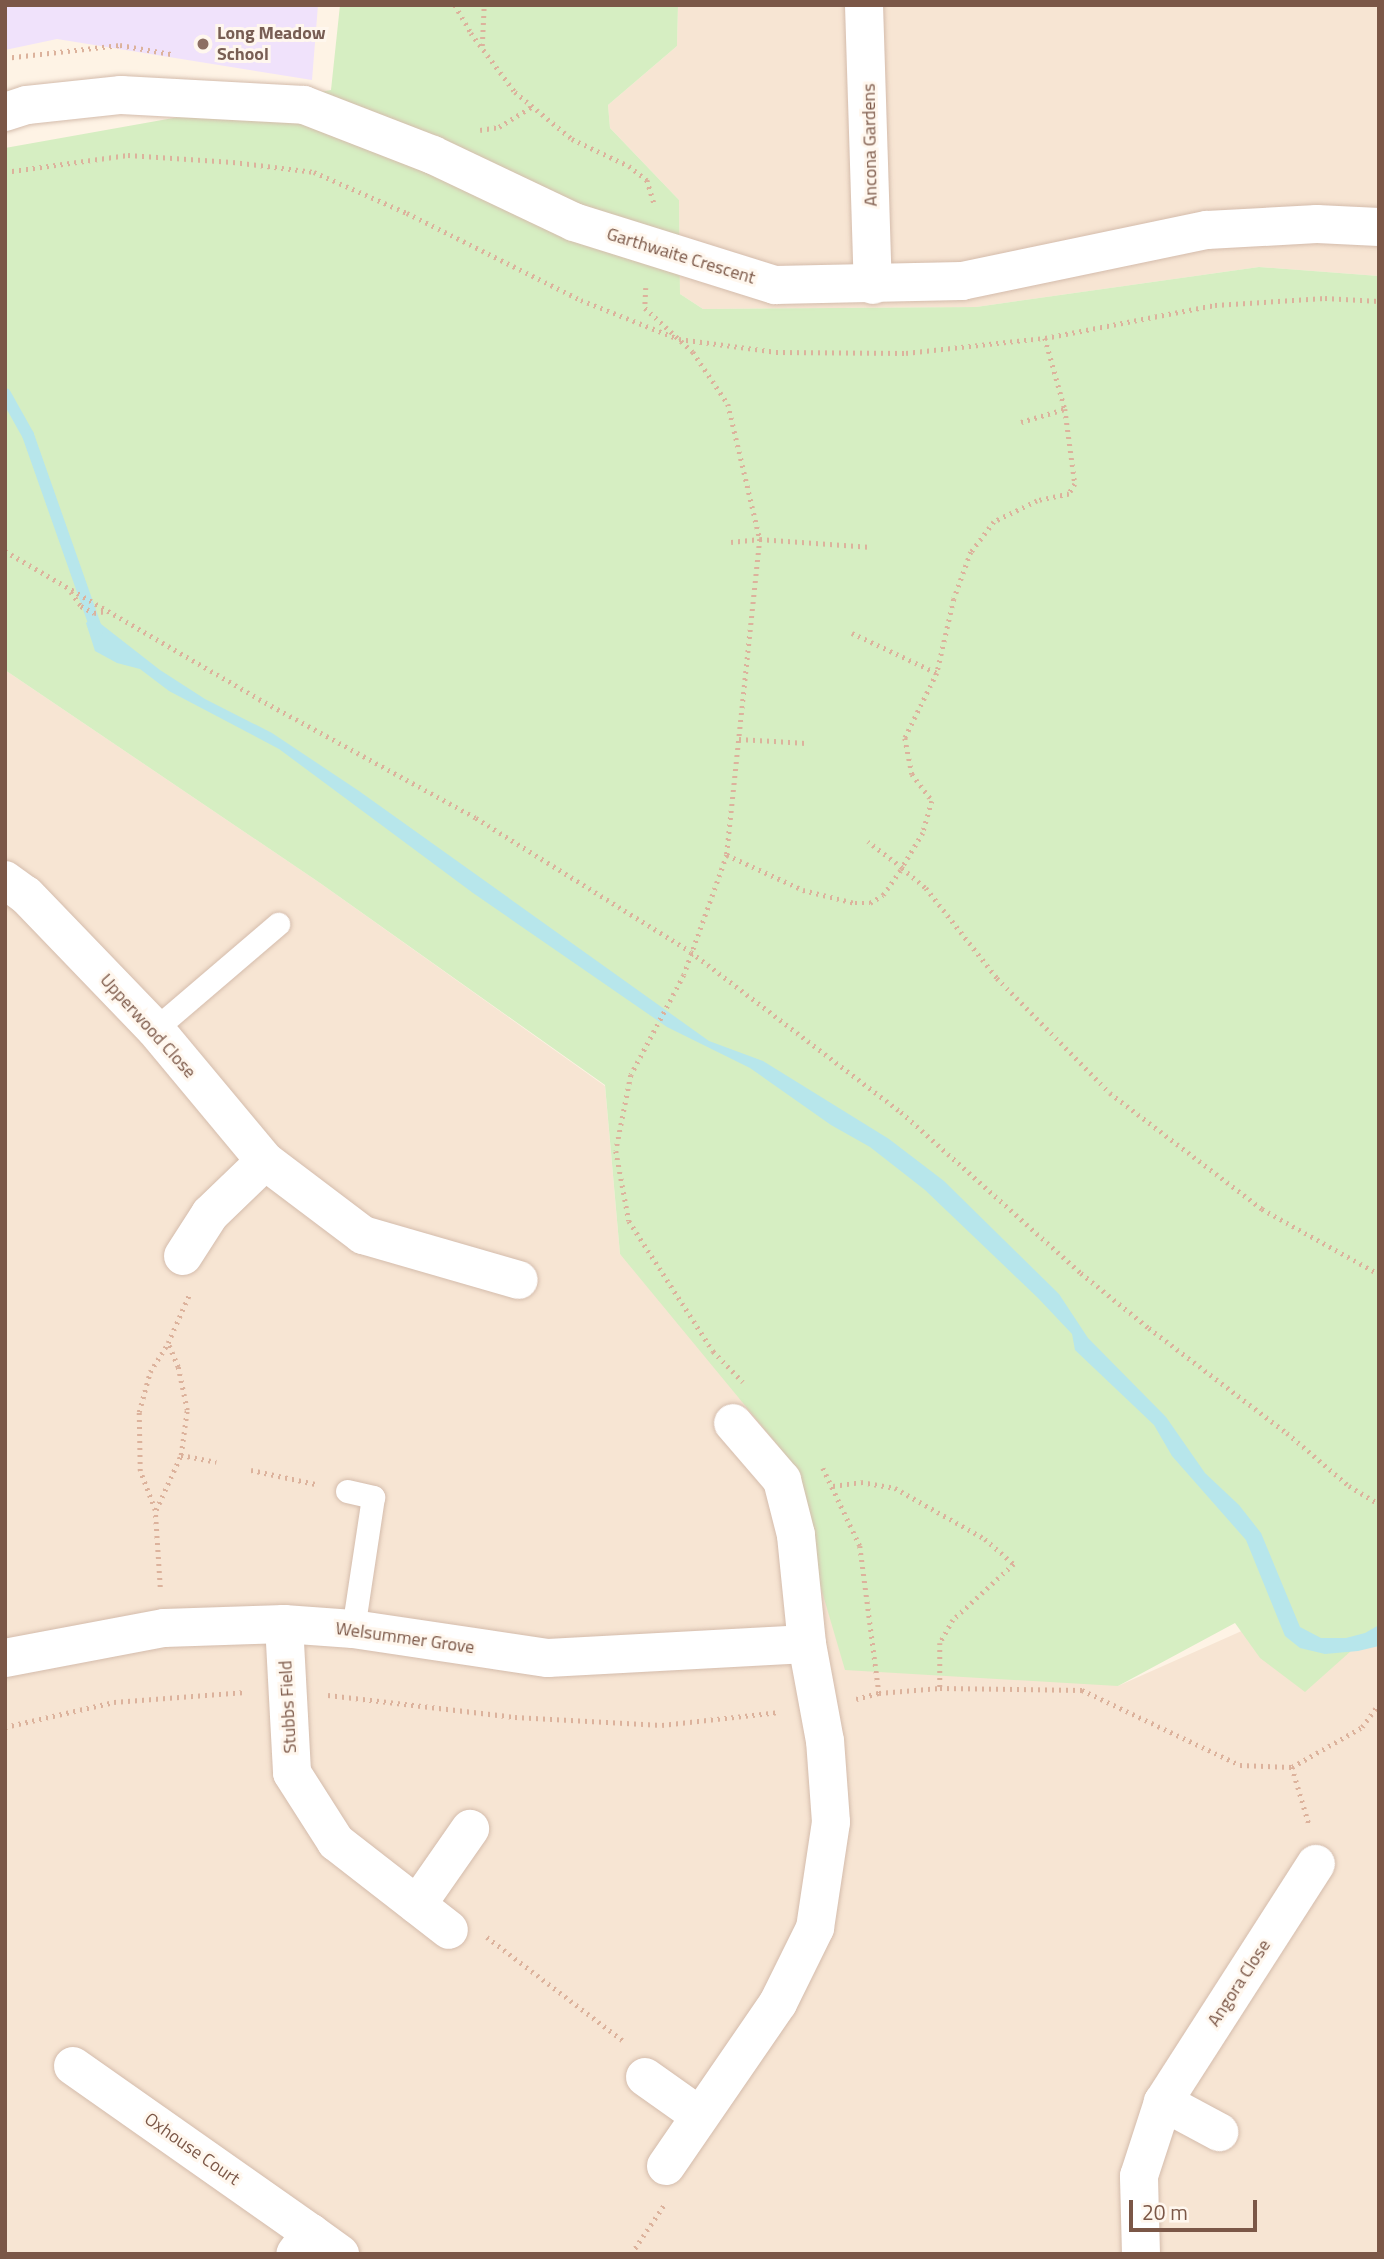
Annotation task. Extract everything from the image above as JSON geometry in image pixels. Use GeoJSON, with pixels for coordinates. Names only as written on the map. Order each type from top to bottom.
{"type":"FeatureCollection","features":[{"type":"Feature","properties":{"kind":"street","name":"Ancona Gardens"},"geometry":{"type":"LineString","coordinates":[[864,5],[868,53],[873,285]]}},
{"type":"Feature","properties":{"kind":"street","name":"Garthwaite Crescent"},"geometry":{"type":"LineString","coordinates":[[5,112],[27,105],[121,95],[304,105],[433,155],[575,222],[775,285],[962,281],[1207,230],[1317,224],[1379,227]]}},
{"type":"Feature","properties":{"kind":"street","name":"Upperwood Close"},"geometry":{"type":"LineString","coordinates":[[12,898],[155,1029],[265,1161],[363,1235],[519,1280]]}},
{"type":"Feature","properties":{"kind":"street"},"geometry":{"type":"LineString","coordinates":[[183,1255],[210,1214],[265,1161]]}},
{"type":"Feature","properties":{"kind":"street"},"geometry":{"type":"LineString","coordinates":[[666,2166],[778,2003],[814,1928],[831,1822],[820,1707],[807,1644],[796,1535],[782,1480],[742,1407]]}},
{"type":"Feature","properties":{"kind":"street","name":"Welsummer Grove"},"geometry":{"type":"LineString","coordinates":[[5,1658],[164,1628],[284,1623],[353,1629],[548,1658],[807,1644]]}},
{"type":"Feature","properties":{"kind":"street","name":"Stubbs Field"},"geometry":{"type":"LineString","coordinates":[[284,1623],[292,1773],[336,1842],[449,1930]]}},
{"type":"Feature","properties":{"kind":"street"},"geometry":{"type":"LineString","coordinates":[[417,1905],[470,1829]]}},
{"type":"Feature","properties":{"kind":"street","name":"Angora Close"},"geometry":{"type":"LineString","coordinates":[[1141,2254],[1139,2176],[1163,2102],[1316,1864]]}},
{"type":"Feature","properties":{"kind":"street","name":"Oxhouse Court"},"geometry":{"type":"LineString","coordinates":[[73,2066],[315,2247]]}},
{"type":"Feature","properties":{"kind":"street"},"geometry":{"type":"LineString","coordinates":[[645,2077],[700,2116]]}},
{"type":"Feature","properties":{"kind":"street"},"geometry":{"type":"LineString","coordinates":[[1163,2102],[1219,2132]]}},
{"type":"Feature","properties":{"kind":"lane"},"geometry":{"type":"LineString","coordinates":[[155,1029],[278,924]]}},
{"type":"Feature","properties":{"kind":"lane"},"geometry":{"type":"LineString","coordinates":[[347,1491],[373,1497],[353,1629]]}},
{"type":"Feature","properties":{"kind":"path"},"geometry":{"type":"LineString","coordinates":[[455,5],[482,48],[515,92],[572,139],[629,166],[647,180],[655,207],[648,247],[645,308],[694,352],[729,404],[760,539],[727,855],[684,975],[631,1075],[616,1152],[629,1221],[713,1350],[742,1407]]}},
{"type":"Feature","properties":{"kind":"path"},"geometry":{"type":"LineString","coordinates":[[482,48],[484,5]]}},
{"type":"Feature","properties":{"kind":"path"},"geometry":{"type":"LineString","coordinates":[[5,172],[128,155],[233,162],[314,172],[407,213],[581,300],[680,339],[776,352],[906,353],[1045,338],[1215,305],[1325,298],[1379,301]]}},
{"type":"Feature","properties":{"kind":"path"},"geometry":{"type":"LineString","coordinates":[[727,855],[803,890],[855,903],[870,903],[883,895],[902,868],[923,833],[932,801],[912,774],[905,737],[937,673],[954,600],[971,552],[994,523],[1037,501],[1069,494],[1075,484],[1065,410],[1045,338]]}},
{"type":"Feature","properties":{"kind":"path"},"geometry":{"type":"LineString","coordinates":[[1021,422],[1065,410]]}},
{"type":"Feature","properties":{"kind":"path"},"geometry":{"type":"LineString","coordinates":[[731,542],[760,539],[872,547]]}},
{"type":"Feature","properties":{"kind":"path"},"geometry":{"type":"LineString","coordinates":[[5,551],[476,818],[691,952],[901,1112],[1081,1273],[1139,1320],[1287,1433],[1349,1486],[1379,1504]]}},
{"type":"Feature","properties":{"kind":"path"},"geometry":{"type":"LineString","coordinates":[[69,589],[81,606],[94,613],[107,611]]}},
{"type":"Feature","properties":{"kind":"path"},"geometry":{"type":"LineString","coordinates":[[852,633],[937,673]]}},
{"type":"Feature","properties":{"kind":"path"},"geometry":{"type":"LineString","coordinates":[[739,739],[806,743]]}},
{"type":"Feature","properties":{"kind":"path"},"geometry":{"type":"LineString","coordinates":[[868,842],[926,888],[997,978],[1110,1093],[1262,1209],[1379,1274]]}},
{"type":"Feature","properties":{"kind":"path"},"geometry":{"type":"LineString","coordinates":[[164,1628],[155,1510],[140,1471],[139,1412],[149,1371],[168,1343],[194,1284],[183,1255]]}},
{"type":"Feature","properties":{"kind":"path"},"geometry":{"type":"LineString","coordinates":[[155,1510],[181,1455],[187,1410],[178,1367],[168,1343]]}},
{"type":"Feature","properties":{"kind":"path"},"geometry":{"type":"LineString","coordinates":[[181,1455],[216,1462]]}},
{"type":"Feature","properties":{"kind":"path"},"geometry":{"type":"LineString","coordinates":[[816,1460],[833,1486],[860,1546],[879,1693]]}},
{"type":"Feature","properties":{"kind":"path"},"geometry":{"type":"LineString","coordinates":[[251,1470],[347,1491]]}},
{"type":"Feature","properties":{"kind":"path"},"geometry":{"type":"LineString","coordinates":[[833,1486],[861,1482],[895,1488],[985,1539],[1014,1564],[953,1620],[940,1643],[940,1688]]}},
{"type":"Feature","properties":{"kind":"path"},"geometry":{"type":"LineString","coordinates":[[5,1727],[114,1702],[288,1689],[515,1717],[663,1725],[820,1707],[879,1693],[940,1688],[1082,1690],[1240,1765],[1292,1768],[1362,1727],[1379,1704]]}},
{"type":"Feature","properties":{"kind":"path"},"geometry":{"type":"LineString","coordinates":[[1292,1768],[1316,1847],[1316,1864]]}},
{"type":"Feature","properties":{"kind":"path"},"geometry":{"type":"LineString","coordinates":[[449,1930],[472,1926],[643,2055],[645,2077]]}},
{"type":"Feature","properties":{"kind":"path"},"geometry":{"type":"LineString","coordinates":[[631,2254],[668,2198],[666,2166]]}},
{"type":"Feature","properties":{"kind":"shaded area","name":"Long Meadow School"},"geometry":{"type":"Polygon","coordinates":[[[5,5],[318,5],[312,80],[57,39],[5,50],[5,5]]]}},
{"type":"Feature","properties":{"kind":"shaded area"},"geometry":{"type":"Polygon","coordinates":[[[678,5],[1379,5],[1379,276],[1259,267],[976,307],[703,309],[680,294],[679,200],[610,128],[608,105],[677,46],[678,5]]]}},
{"type":"Feature","properties":{"kind":"shaded area"},"geometry":{"type":"Polygon","coordinates":[[[5,670],[320,883],[605,1086],[620,1254],[1118,1686],[1379,1570],[1379,2254],[5,2254],[5,670]]]}},
{"type":"Feature","properties":{"kind":"green space"},"geometry":{"type":"Polygon","coordinates":[[[340,5],[678,5],[677,46],[608,105],[610,128],[679,200],[680,294],[703,309],[976,307],[1259,267],[1379,276],[1379,1626],[1305,1692],[1260,1658],[1235,1623],[1118,1686],[845,1670],[780,1448],[620,1254],[605,1085],[320,883],[5,670],[5,148],[331,90],[340,5]]]}},
{"type":"Feature","properties":{"kind":"water"},"geometry":{"type":"Polygon","coordinates":[[[92,617],[160,670],[205,699],[272,733],[359,791],[709,1041],[763,1061],[889,1139],[944,1181],[1059,1294],[1088,1338],[1166,1417],[1205,1473],[1239,1505],[1261,1533],[1300,1627],[1321,1638],[1346,1638],[1365,1633],[1379,1625],[1379,1646],[1325,1654],[1300,1648],[1285,1636],[1246,1540],[1172,1456],[1154,1425],[1075,1350],[1072,1334],[1038,1298],[925,1190],[870,1147],[831,1125],[750,1068],[667,1027],[473,893],[279,749],[169,691],[140,669],[117,663],[95,651],[86,623],[92,617]]]}},
{"type":"Feature","properties":{"kind":"waterway"},"geometry":{"type":"LineString","coordinates":[[5,394],[28,435],[97,631]]}},
{"type":"Feature","properties":{"kind":"place","name":"Long Meadow School"},"geometry":{"type":"Point","coordinates":[203,44]}}]}
